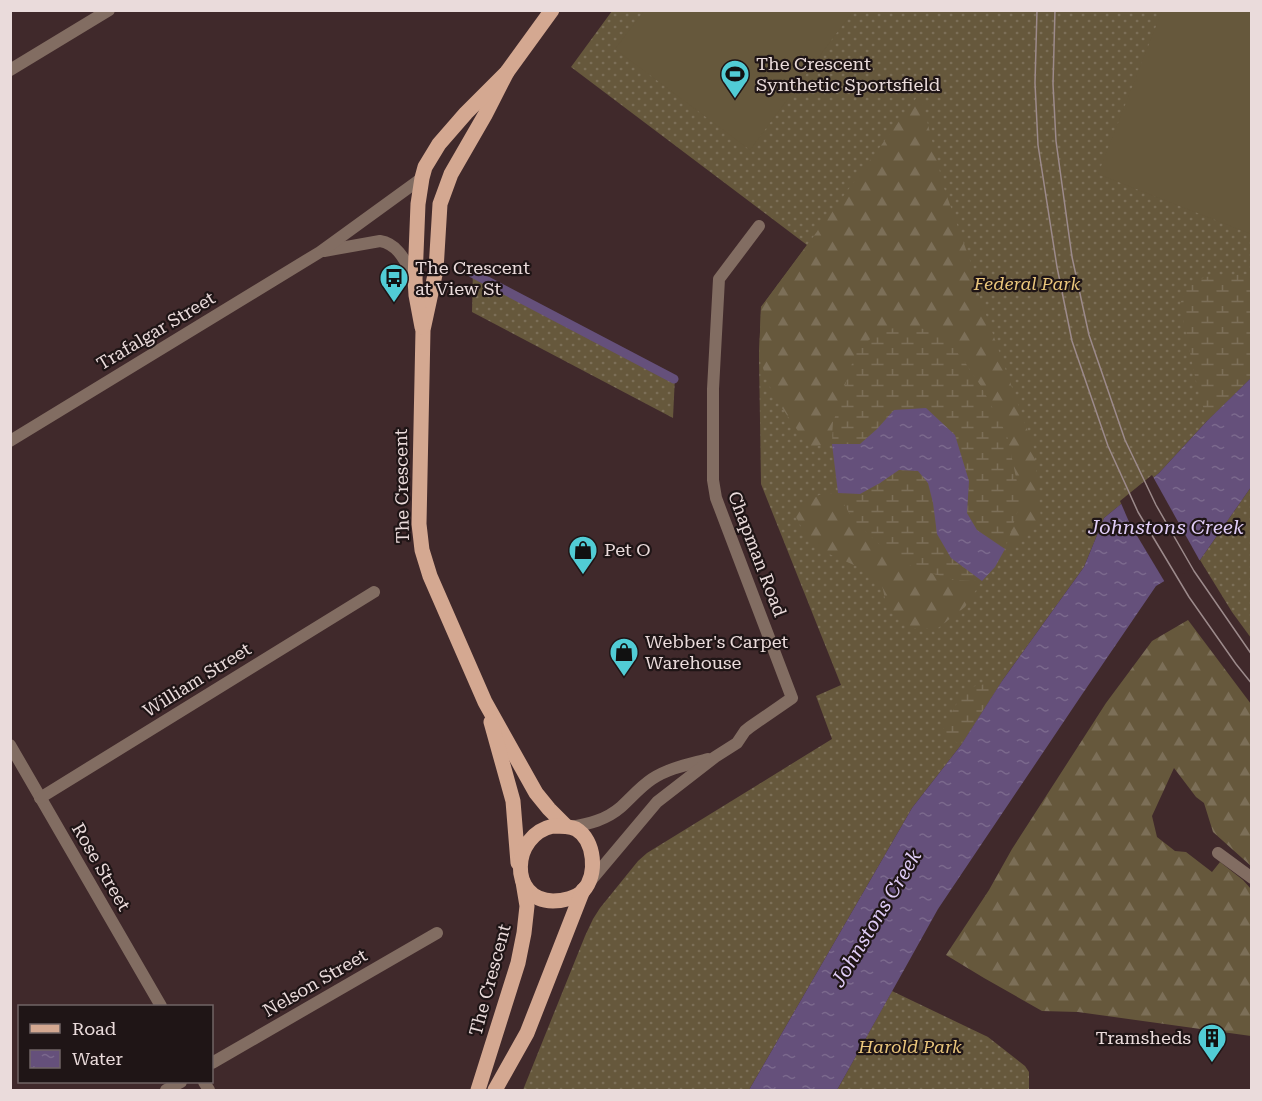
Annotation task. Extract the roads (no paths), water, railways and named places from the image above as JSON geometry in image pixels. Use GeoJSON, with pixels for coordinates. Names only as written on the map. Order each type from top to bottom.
{"type":"FeatureCollection","features":[{"type":"Feature","properties":{"kind":"main road","name":"The Crescent"},"geometry":{"type":"LineString","coordinates":[[552,10],[507,72],[451,174],[444,193],[438,219],[435,270],[423,330],[419,524],[421,543],[433,583],[485,702],[536,793],[549,809],[568,826]]}},
{"type":"Feature","properties":{"kind":"main road","name":"The Crescent"},"geometry":{"type":"LineString","coordinates":[[423,330],[415,279],[418,204],[422,178],[428,161],[439,144],[507,72]]}},
{"type":"Feature","properties":{"kind":"main road","name":"The Crescent"},"geometry":{"type":"LineString","coordinates":[[478,1090],[518,963],[528,906],[516,855],[513,801],[485,702]]}},
{"type":"Feature","properties":{"kind":"main road"},"geometry":{"type":"LineString","coordinates":[[495,1090],[527,1033],[592,870],[590,846],[576,830],[568,826],[548,827],[534,836],[528,843],[520,863],[524,885],[530,892],[548,901],[573,897],[584,889]]}},
{"type":"Feature","properties":{"kind":"street"},"geometry":{"type":"LineString","coordinates":[[10,70],[109,10]]}},
{"type":"Feature","properties":{"kind":"street","name":"Trafalgar Street"},"geometry":{"type":"LineString","coordinates":[[10,441],[320,252],[422,178]]}},
{"type":"Feature","properties":{"kind":"street","name":"Chapman Road"},"geometry":{"type":"LineString","coordinates":[[584,889],[657,802],[737,743],[750,727],[792,698],[716,498],[713,480],[713,389],[719,279],[759,226]]}},
{"type":"Feature","properties":{"kind":"street","name":"Trafalgar Street"},"geometry":{"type":"LineString","coordinates":[[320,252],[385,242],[398,250],[415,279]]}},
{"type":"Feature","properties":{"kind":"street","name":"William Street"},"geometry":{"type":"LineString","coordinates":[[40,798],[374,592]]}},
{"type":"Feature","properties":{"kind":"street","name":"Rose Street"},"geometry":{"type":"LineString","coordinates":[[10,745],[160,1005]]}},
{"type":"Feature","properties":{"kind":"street","name":"Chapman Road"},"geometry":{"type":"LineString","coordinates":[[568,826],[584,825],[606,817],[620,808],[644,785],[661,774],[715,757]]}},
{"type":"Feature","properties":{"kind":"street"},"geometry":{"type":"LineString","coordinates":[[1218,853],[1251,878]]}},
{"type":"Feature","properties":{"kind":"street","name":"Nelson Street"},"geometry":{"type":"LineString","coordinates":[[213,1062],[436,933]]}},
{"type":"Feature","properties":{"kind":"water","name":"Johnstons Creek"},"geometry":{"type":"Polygon","coordinates":[[[1251,378],[1251,487],[1200,560],[1156,586],[938,909],[837,1090],[749,1090],[912,808],[961,745],[1002,681],[1084,567],[1104,518],[1159,473],[1251,378]]]}},
{"type":"Feature","properties":{"kind":"water"},"geometry":{"type":"Polygon","coordinates":[[[926,408],[955,435],[969,481],[967,513],[977,530],[1005,549],[995,567],[982,581],[951,558],[937,534],[928,483],[918,471],[899,470],[860,494],[838,493],[832,444],[860,444],[894,410],[926,408]]]}},
{"type":"Feature","properties":{"kind":"waterway"},"geometry":{"type":"LineString","coordinates":[[472,273],[674,379]]}},
{"type":"Feature","properties":{"kind":"tram line"},"geometry":{"type":"LineString","coordinates":[[1037,10],[1035,83],[1038,145],[1057,267],[1072,341],[1108,446],[1138,512],[1189,597],[1252,684]]}},
{"type":"Feature","properties":{"kind":"tram line"},"geometry":{"type":"LineString","coordinates":[[1055,10],[1053,84],[1056,141],[1072,257],[1089,335],[1125,440],[1156,505],[1194,571],[1252,655]]}},
{"type":"Feature","properties":{"kind":"place","name":"The Crescent Synthetic Sportsfield"},"geometry":{"type":"Point","coordinates":[735,100]}},
{"type":"Feature","properties":{"kind":"place","name":"The Crescent at View St"},"geometry":{"type":"Point","coordinates":[394,304]}},
{"type":"Feature","properties":{"kind":"place","name":"Pet O"},"geometry":{"type":"Point","coordinates":[583,576]}},
{"type":"Feature","properties":{"kind":"place","name":"Webber's Carpet Warehouse"},"geometry":{"type":"Point","coordinates":[624,678]}},
{"type":"Feature","properties":{"kind":"place","name":"Tramsheds"},"geometry":{"type":"Point","coordinates":[1212,1064]}},
{"type":"Feature","properties":{"kind":"park label","name":"Federal Park"},"geometry":{"type":"Point","coordinates":[1027,284]}},
{"type":"Feature","properties":{"kind":"park label","name":"Harold Park"},"geometry":{"type":"Point","coordinates":[910,1047]}}]}
